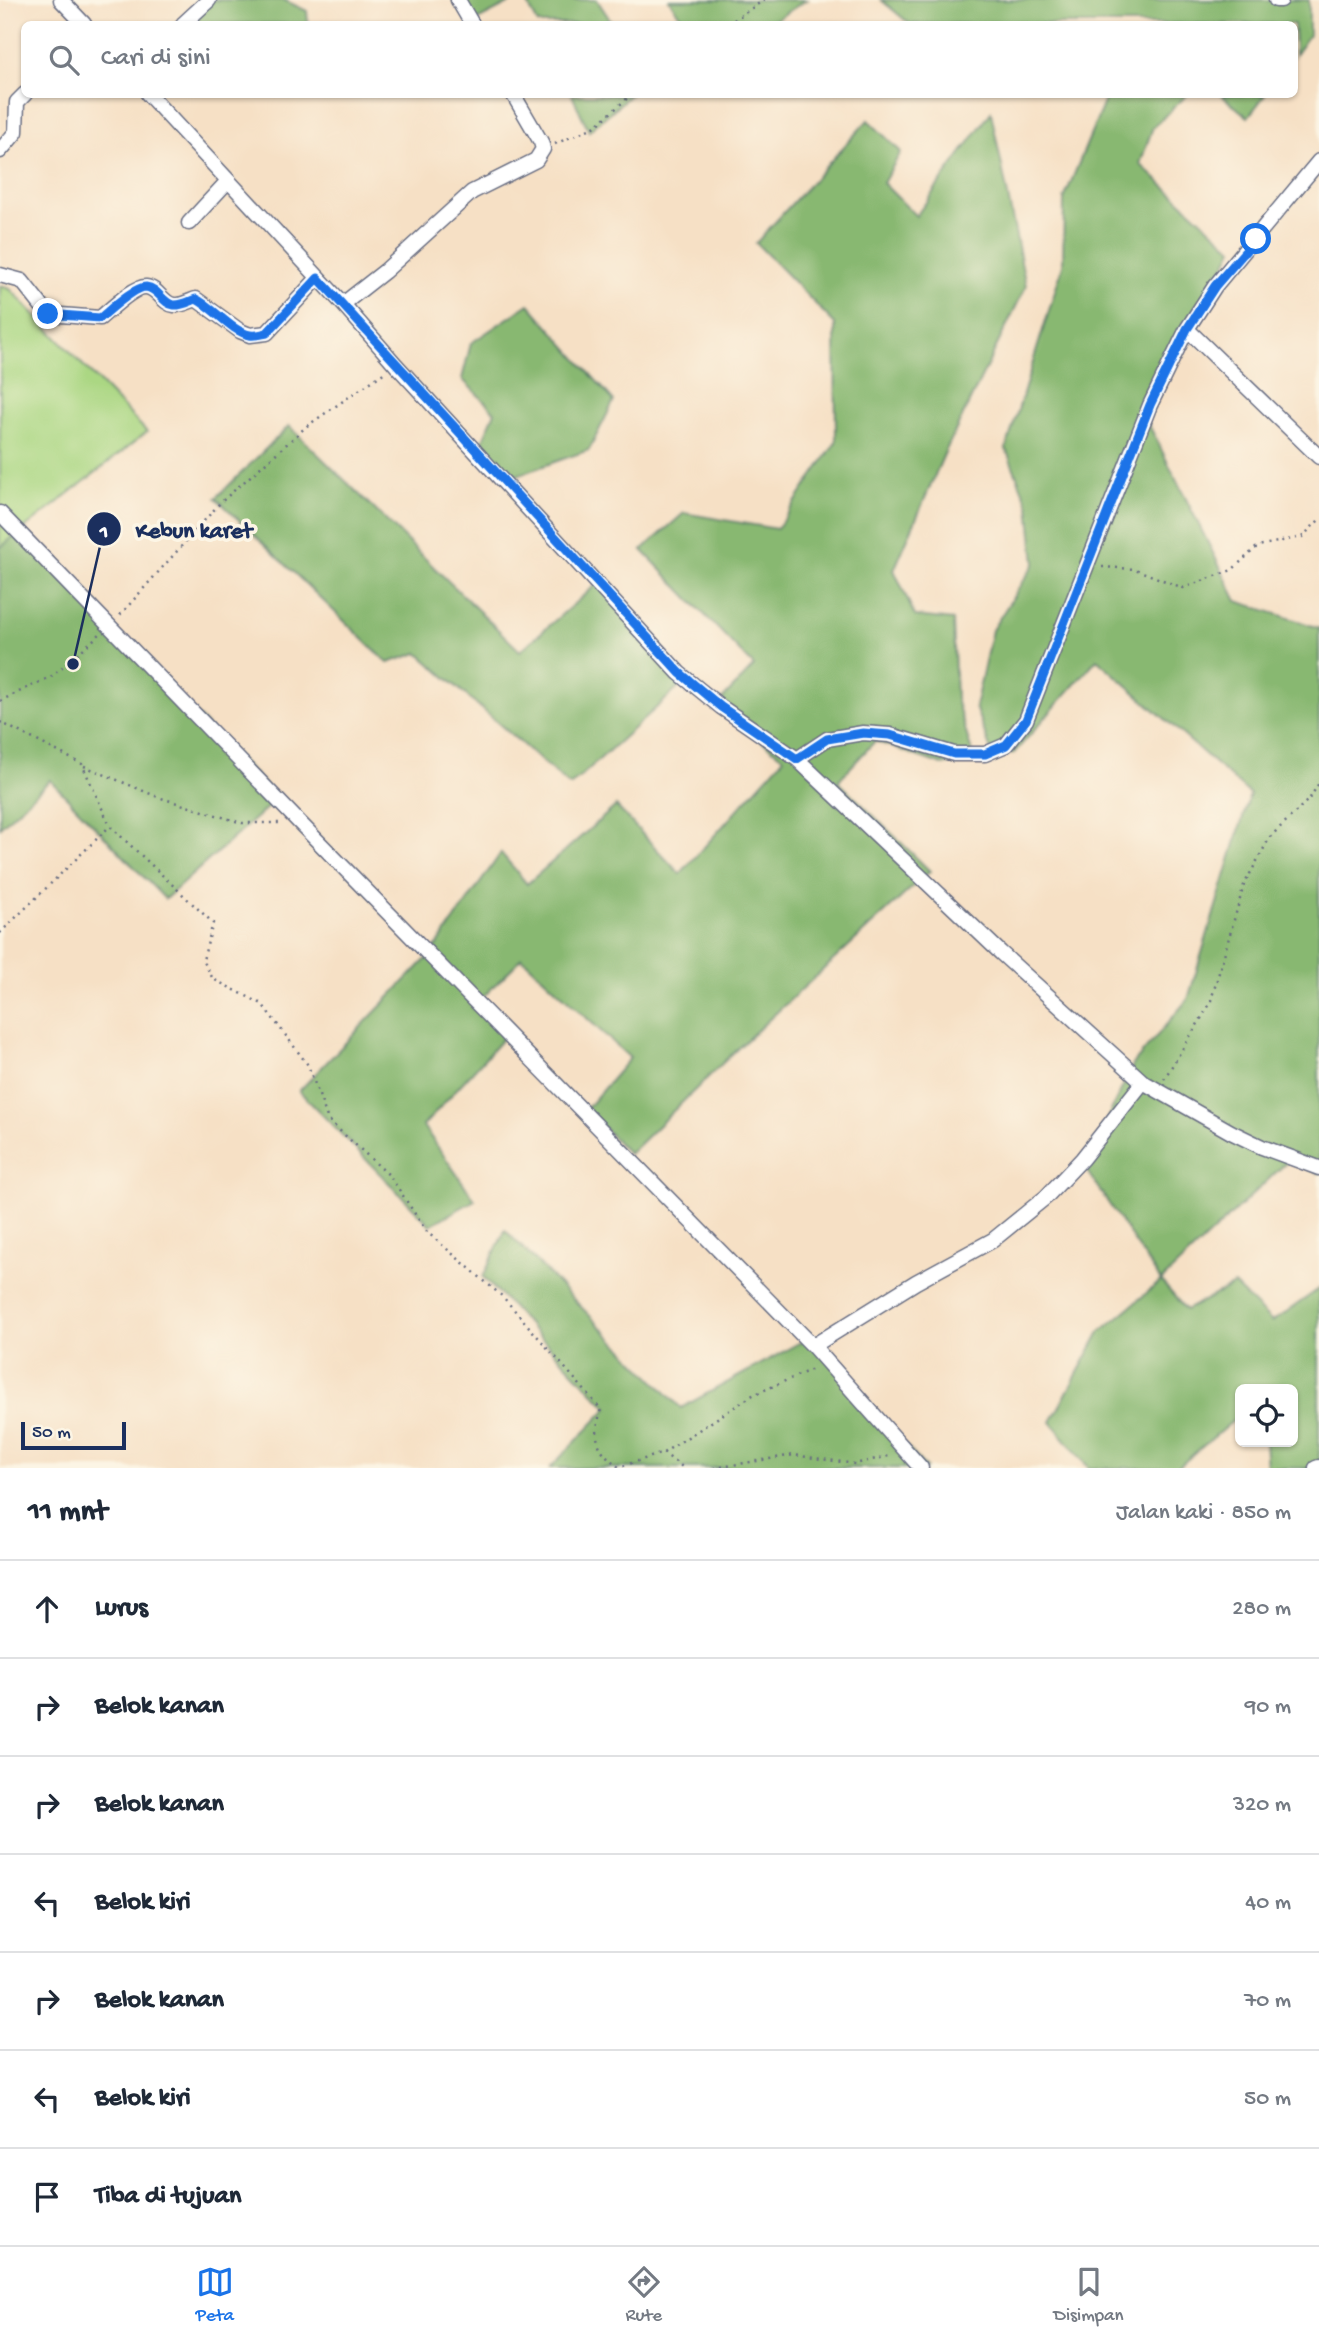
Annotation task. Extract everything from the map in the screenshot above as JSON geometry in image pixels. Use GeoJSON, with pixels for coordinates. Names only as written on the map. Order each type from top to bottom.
{"type":"FeatureCollection","features":[{"type":"Feature","properties":{"kind":"street"},"geometry":{"type":"LineString","coordinates":[[61,0],[81,21]]}},
{"type":"Feature","properties":{"kind":"street"},"geometry":{"type":"LineString","coordinates":[[186,21],[209,0]]}},
{"type":"Feature","properties":{"kind":"street"},"geometry":{"type":"LineString","coordinates":[[458,0],[470,21]]}},
{"type":"Feature","properties":{"kind":"street"},"geometry":{"type":"LineString","coordinates":[[0,151],[16,132],[18,102],[22,98]]}},
{"type":"Feature","properties":{"kind":"street"},"geometry":{"type":"LineString","coordinates":[[152,98],[680,673],[721,707],[797,759],[1001,953],[1143,1082],[1231,1132],[1262,1147],[1319,1168]]}},
{"type":"Feature","properties":{"kind":"street"},"geometry":{"type":"LineString","coordinates":[[343,304],[385,271],[472,192],[537,160],[543,149],[541,142],[515,98]]}},
{"type":"Feature","properties":{"kind":"street"},"geometry":{"type":"LineString","coordinates":[[797,759],[827,739],[863,733],[890,735],[954,754],[985,754],[1006,745],[1026,720],[1150,405],[1187,329],[1215,286],[1319,161]]}},
{"type":"Feature","properties":{"kind":"street"},"geometry":{"type":"LineString","coordinates":[[188,223],[228,182]]}},
{"type":"Feature","properties":{"kind":"street"},"geometry":{"type":"LineString","coordinates":[[0,275],[22,281],[48,314],[100,318],[135,290],[145,287],[152,289],[171,304],[177,305],[196,299],[240,331],[250,335],[267,333],[318,278]]}},
{"type":"Feature","properties":{"kind":"street"},"geometry":{"type":"LineString","coordinates":[[1187,329],[1319,457]]}},
{"type":"Feature","properties":{"kind":"street"},"geometry":{"type":"LineString","coordinates":[[0,513],[813,1346],[921,1468]]}},
{"type":"Feature","properties":{"kind":"street"},"geometry":{"type":"LineString","coordinates":[[813,1346],[993,1240],[1046,1197],[1082,1159],[1143,1082]]}},
{"type":"Feature","properties":{"kind":"path"},"geometry":{"type":"LineString","coordinates":[[732,21],[764,0]]}},
{"type":"Feature","properties":{"kind":"path"},"geometry":{"type":"LineString","coordinates":[[543,149],[596,126],[628,98]]}},
{"type":"Feature","properties":{"kind":"path"},"geometry":{"type":"LineString","coordinates":[[0,701],[52,676],[109,627],[220,503],[307,426],[396,365]]}},
{"type":"Feature","properties":{"kind":"path"},"geometry":{"type":"LineString","coordinates":[[1088,566],[1135,569],[1183,588],[1232,570],[1258,546],[1302,537],[1319,520]]}},
{"type":"Feature","properties":{"kind":"path"},"geometry":{"type":"LineString","coordinates":[[0,722],[84,766],[158,797],[242,823],[299,822]]}},
{"type":"Feature","properties":{"kind":"path"},"geometry":{"type":"LineString","coordinates":[[84,766],[110,826],[213,923],[204,960],[214,979],[261,1004],[308,1065],[328,1120],[390,1176],[428,1232],[503,1297],[601,1409],[595,1437],[604,1455],[617,1468],[663,1453],[753,1395],[828,1363]]}},
{"type":"Feature","properties":{"kind":"path"},"geometry":{"type":"LineString","coordinates":[[1157,1091],[1210,1004],[1244,885],[1270,837],[1310,798],[1319,783]]}},
{"type":"Feature","properties":{"kind":"path"},"geometry":{"type":"LineString","coordinates":[[0,933],[110,826]]}},
{"type":"Feature","properties":{"kind":"path"},"geometry":{"type":"LineString","coordinates":[[714,1468],[793,1455],[855,1464],[907,1452]]}},
{"type":"Feature","properties":{"kind":"path"},"geometry":{"type":"LineString","coordinates":[[663,1453],[684,1468]]}},
{"type":"Feature","properties":{"kind":"green space"},"geometry":{"type":"Polygon","coordinates":[[[211,0],[284,0],[307,11],[308,21],[196,21],[211,0]]]}},
{"type":"Feature","properties":{"kind":"green space"},"geometry":{"type":"Polygon","coordinates":[[[453,0],[516,0],[476,21],[468,21],[453,0]]]}},
{"type":"Feature","properties":{"kind":"green space"},"geometry":{"type":"Polygon","coordinates":[[[526,0],[597,0],[611,21],[536,21],[526,0]]]}},
{"type":"Feature","properties":{"kind":"green space"},"geometry":{"type":"Polygon","coordinates":[[[669,0],[806,0],[774,21],[684,21],[669,0]]]}},
{"type":"Feature","properties":{"kind":"green space"},"geometry":{"type":"Polygon","coordinates":[[[881,0],[1309,0],[1309,35],[1298,51],[1298,21],[906,21],[881,0]]]}},
{"type":"Feature","properties":{"kind":"green space"},"geometry":{"type":"Polygon","coordinates":[[[573,98],[627,98],[589,131],[573,98]]]}},
{"type":"Feature","properties":{"kind":"green space"},"geometry":{"type":"Polygon","coordinates":[[[1106,98],[1184,98],[1153,127],[1140,164],[1233,249],[1146,419],[1237,601],[1319,628],[1319,1173],[1289,1160],[1161,1281],[1084,1167],[1134,1063],[1188,999],[1250,794],[1097,659],[1014,753],[993,756],[975,707],[992,630],[1035,563],[1029,506],[1006,449],[1063,265],[1064,199],[1106,98]]]}},
{"type":"Feature","properties":{"kind":"green space"},"geometry":{"type":"Polygon","coordinates":[[[1225,98],[1263,98],[1248,117],[1225,98]]]}},
{"type":"Feature","properties":{"kind":"green space"},"geometry":{"type":"Polygon","coordinates":[[[991,112],[1026,286],[945,452],[894,570],[915,616],[953,620],[956,699],[974,759],[942,765],[875,741],[838,781],[930,871],[737,1049],[629,1154],[586,1109],[630,1058],[522,958],[476,1004],[505,1036],[423,1126],[475,1200],[430,1225],[299,1091],[431,954],[501,853],[527,884],[616,806],[680,874],[784,758],[716,706],[754,666],[642,550],[684,513],[777,529],[836,442],[835,324],[756,243],[868,120],[901,152],[883,183],[916,216],[991,112]]]}},
{"type":"Feature","properties":{"kind":"green space"},"geometry":{"type":"Polygon","coordinates":[[[0,286],[10,289],[147,432],[0,548],[0,286]]]}},
{"type":"Feature","properties":{"kind":"green space"},"geometry":{"type":"Polygon","coordinates":[[[529,304],[614,401],[589,450],[509,478],[479,449],[495,412],[462,379],[471,343],[529,304]]]}},
{"type":"Feature","properties":{"kind":"green space"},"geometry":{"type":"Polygon","coordinates":[[[289,426],[520,651],[597,584],[685,682],[570,786],[418,653],[388,663],[216,498],[289,426]]]}},
{"type":"Feature","properties":{"kind":"green space"},"geometry":{"type":"Polygon","coordinates":[[[18,533],[278,798],[165,899],[50,780],[0,827],[0,548],[18,533]]]}},
{"type":"Feature","properties":{"kind":"green space"},"geometry":{"type":"Polygon","coordinates":[[[505,1230],[681,1408],[808,1338],[926,1468],[550,1468],[608,1408],[483,1277],[505,1230]]]}},
{"type":"Feature","properties":{"kind":"green space"},"geometry":{"type":"Polygon","coordinates":[[[1161,1281],[1186,1310],[1234,1285],[1272,1322],[1319,1289],[1319,1468],[1267,1468],[1265,1447],[1298,1447],[1298,1384],[1235,1384],[1235,1419],[1177,1468],[1089,1468],[1051,1422],[1100,1332],[1161,1281]]]}},
{"type":"Feature","properties":{"kind":"place","name":"Kebun karet"},"geometry":{"type":"Point","coordinates":[73,664]}},
{"type":"Feature","properties":{"kind":"route"},"geometry":{"type":"LineString","coordinates":[[48,314],[100,318],[135,290],[145,287],[152,289],[171,304],[177,305],[196,299],[240,331],[250,335],[267,333],[318,278],[680,673],[721,707],[797,759],[827,739],[863,733],[890,735],[954,754],[985,754],[1006,745],[1026,720],[1150,405],[1187,329],[1215,286],[1256,239]]}}]}
